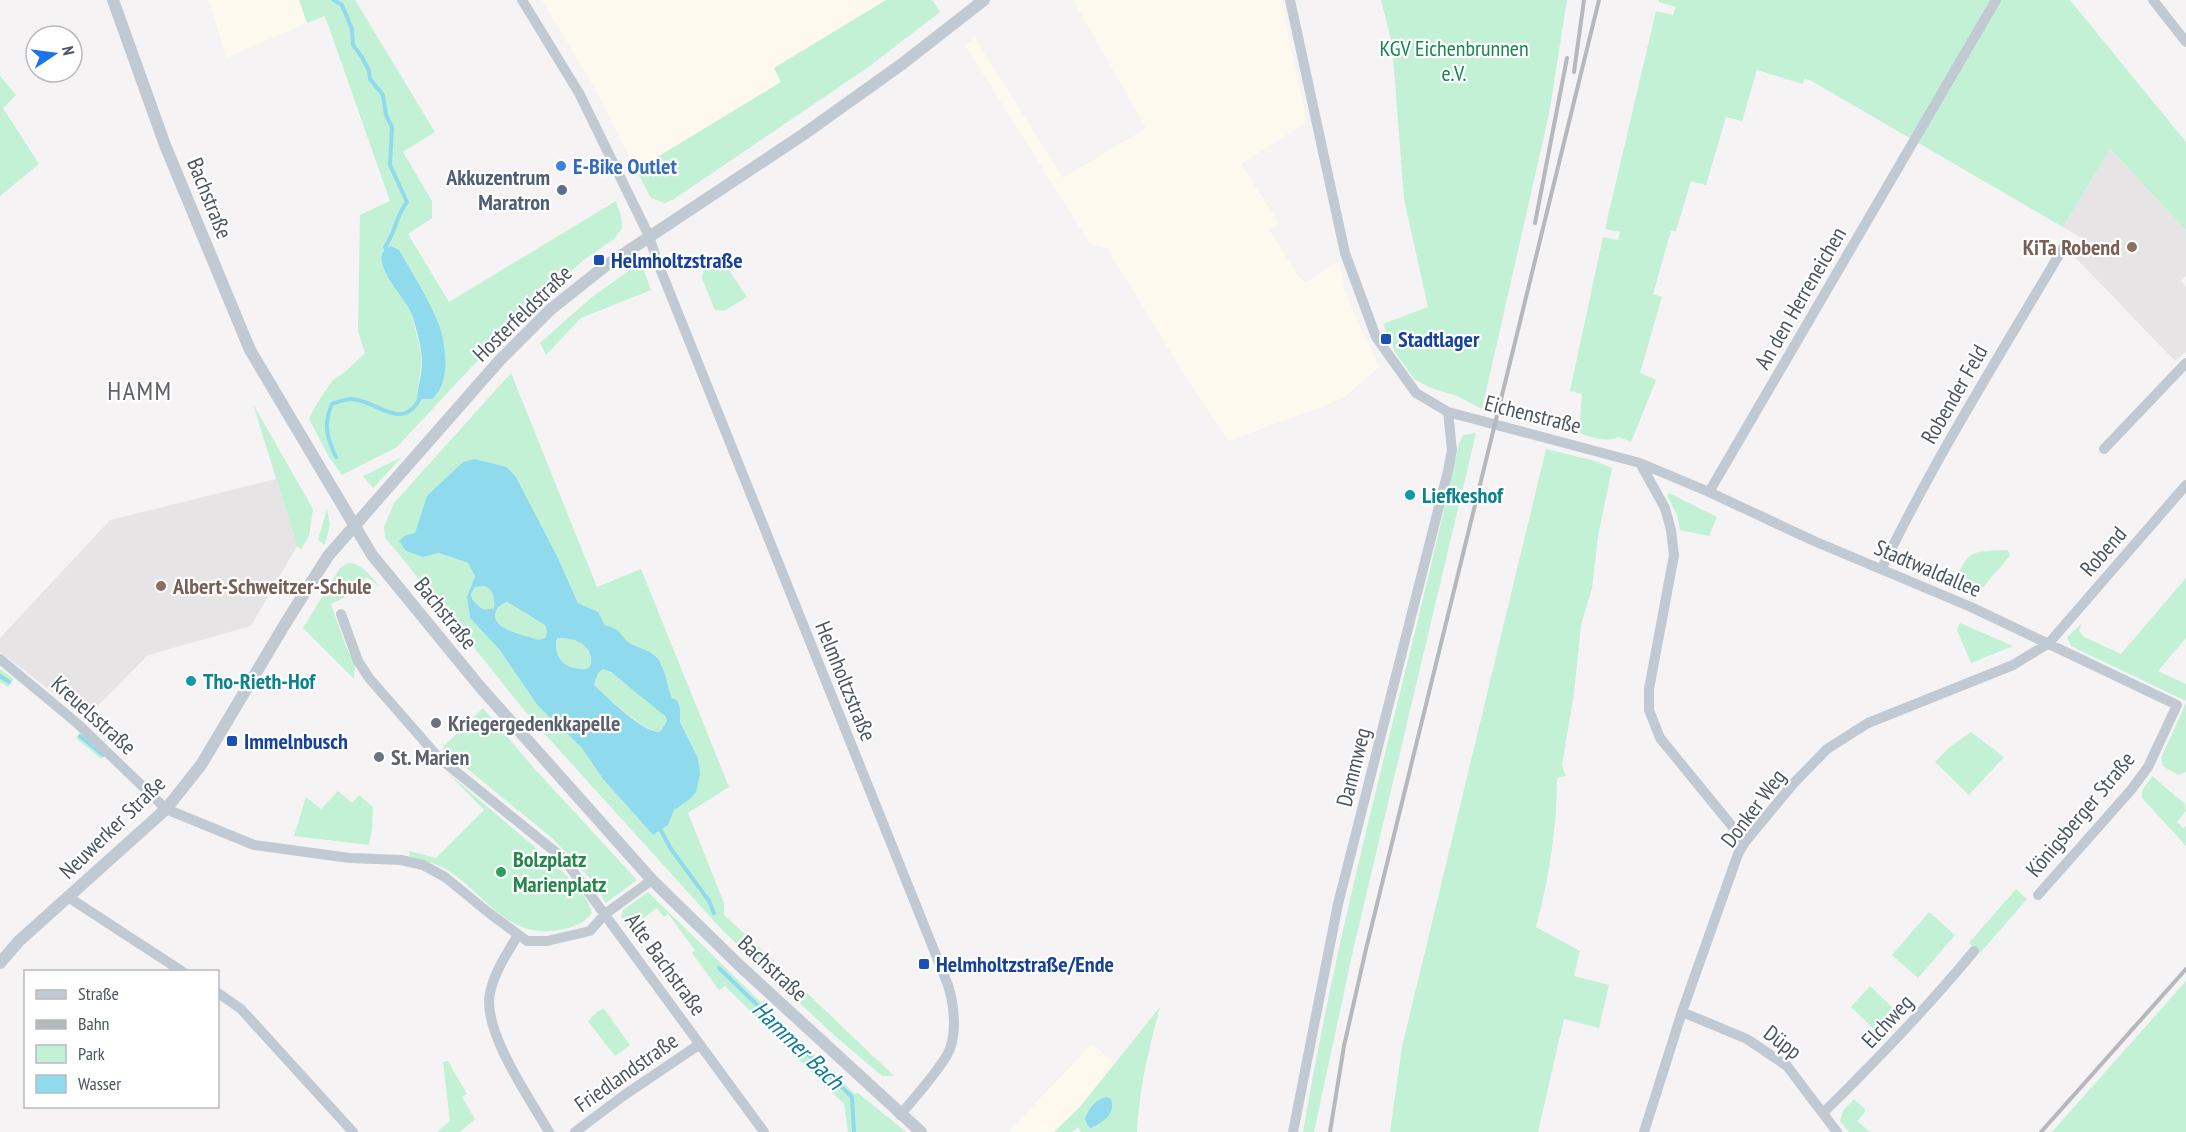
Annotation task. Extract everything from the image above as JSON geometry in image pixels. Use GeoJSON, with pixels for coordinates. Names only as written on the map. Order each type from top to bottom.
{"type":"FeatureCollection","features":[{"type":"Feature","properties":{"kind":"street","name":"Bachstraße"},"geometry":{"type":"LineString","coordinates":[[112,0],[165,145],[250,350],[372,555],[481,688],[652,880],[739,965],[921,1132]]}},
{"type":"Feature","properties":{"kind":"street","name":"Helmholtzstraße"},"geometry":{"type":"LineString","coordinates":[[522,0],[579,93],[649,236],[661,272],[951,995],[953,1028],[948,1053],[900,1114]]}},
{"type":"Feature","properties":{"kind":"street","name":"Hosterfeldstraße"},"geometry":{"type":"LineString","coordinates":[[354,525],[500,360],[551,309],[604,267],[804,134],[902,64],[984,0]]}},
{"type":"Feature","properties":{"kind":"street","name":"Eichenstraße"},"geometry":{"type":"LineString","coordinates":[[1290,0],[1345,253],[1366,314],[1382,347],[1416,393],[1448,412],[1640,463]]}},
{"type":"Feature","properties":{"kind":"street","name":"An den Herreneichen"},"geometry":{"type":"LineString","coordinates":[[1709,492],[1996,0]]}},
{"type":"Feature","properties":{"kind":"street"},"geometry":{"type":"LineString","coordinates":[[2153,0],[2186,42]]}},
{"type":"Feature","properties":{"kind":"street","name":"Robender Feld"},"geometry":{"type":"LineString","coordinates":[[1882,568],[1915,502],[2066,243]]}},
{"type":"Feature","properties":{"kind":"street"},"geometry":{"type":"LineString","coordinates":[[2104,449],[2186,363]]}},
{"type":"Feature","properties":{"kind":"street","name":"Dammweg"},"geometry":{"type":"LineString","coordinates":[[1293,1132],[1338,904],[1448,471],[1452,435],[1448,412]]}},
{"type":"Feature","properties":{"kind":"street"},"geometry":{"type":"LineString","coordinates":[[1640,463],[1665,508],[1674,555],[1649,689],[1649,710],[1660,738],[1746,842]]}},
{"type":"Feature","properties":{"kind":"street","name":"Stadtwaldallee"},"geometry":{"type":"LineString","coordinates":[[1640,463],[2049,643],[2177,705],[2167,726]]}},
{"type":"Feature","properties":{"kind":"street","name":"Robend"},"geometry":{"type":"LineString","coordinates":[[2049,643],[2186,485]]}},
{"type":"Feature","properties":{"kind":"street","name":"Neuwerker Straße"},"geometry":{"type":"LineString","coordinates":[[0,963],[19,941],[166,810],[201,765],[328,556],[354,525]]}},
{"type":"Feature","properties":{"kind":"street","name":"Alte Bachstraße"},"geometry":{"type":"LineString","coordinates":[[341,614],[358,661],[369,678],[438,757],[564,859],[764,1132]]}},
{"type":"Feature","properties":{"kind":"street","name":"Donker Weg"},"geometry":{"type":"LineString","coordinates":[[1644,1132],[1682,1012],[1738,854],[1793,784],[1827,749],[1868,723],[2013,665],[2049,643]]}},
{"type":"Feature","properties":{"kind":"street","name":"Kreuelsstraße"},"geometry":{"type":"LineString","coordinates":[[0,659],[78,724],[166,810],[254,845],[350,858],[401,860],[423,865],[445,877],[518,935]]}},
{"type":"Feature","properties":{"kind":"street","name":"Königsberger Straße"},"geometry":{"type":"LineString","coordinates":[[2038,895],[2131,790],[2148,767],[2167,726]]}},
{"type":"Feature","properties":{"kind":"street"},"geometry":{"type":"LineString","coordinates":[[549,1132],[492,1027],[489,994],[500,965],[518,935],[527,941],[547,941],[590,931],[605,914],[652,880]]}},
{"type":"Feature","properties":{"kind":"street"},"geometry":{"type":"LineString","coordinates":[[68,897],[180,970]]}},
{"type":"Feature","properties":{"kind":"street","name":"Elchweg"},"geometry":{"type":"LineString","coordinates":[[1823,1113],[1894,1043],[1974,951]]}},
{"type":"Feature","properties":{"kind":"street"},"geometry":{"type":"LineString","coordinates":[[219,994],[241,1008],[353,1132]]}},
{"type":"Feature","properties":{"kind":"street","name":"Düpp"},"geometry":{"type":"LineString","coordinates":[[1682,1012],[1747,1039],[1787,1066],[1837,1132]]}},
{"type":"Feature","properties":{"kind":"street","name":"Friedlandstraße"},"geometry":{"type":"LineString","coordinates":[[575,1132],[623,1096],[700,1044]]}},
{"type":"Feature","properties":{"kind":"shaded area"},"geometry":{"type":"Polygon","coordinates":[[[209,0],[299,0],[307,23],[226,58],[209,0]]]}},
{"type":"Feature","properties":{"kind":"shaded area"},"geometry":{"type":"Polygon","coordinates":[[[542,0],[886,0],[774,68],[782,82],[636,170],[594,87],[542,0]]]}},
{"type":"Feature","properties":{"kind":"shaded area"},"geometry":{"type":"Polygon","coordinates":[[[1073,0],[1281,0],[1307,122],[1241,164],[1279,223],[1269,230],[1299,277],[1306,282],[1339,261],[1345,290],[1379,367],[1346,396],[1228,441],[1190,384],[1107,248],[1090,244],[965,45],[975,38],[1063,178],[1146,128],[1073,0]]]}},
{"type":"Feature","properties":{"kind":"shaded area","name":"KiTa Robend"},"geometry":{"type":"Polygon","coordinates":[[[2110,149],[2186,230],[2186,276],[2181,281],[2186,287],[2186,352],[2175,361],[2073,255],[2082,238],[2063,227],[2110,149]]]}},
{"type":"Feature","properties":{"kind":"shaded area","name":"Albert-Schweitzer-Schule"},"geometry":{"type":"Polygon","coordinates":[[[276,479],[297,546],[251,626],[148,655],[86,718],[0,652],[0,638],[110,520],[276,479]]]}},
{"type":"Feature","properties":{"kind":"shaded area"},"geometry":{"type":"Polygon","coordinates":[[[1092,1044],[1115,1063],[1079,1108],[1054,1132],[1008,1132],[1092,1044]]]}},
{"type":"Feature","properties":{"kind":"green space"},"geometry":{"type":"Polygon","coordinates":[[[299,0],[355,0],[435,132],[403,152],[432,201],[432,218],[408,234],[449,302],[616,201],[622,228],[614,239],[585,259],[520,315],[397,447],[342,475],[329,457],[309,419],[333,380],[365,353],[358,331],[360,215],[390,201],[325,16],[307,23],[299,0]],[[411,311],[422,357],[417,398],[437,395],[411,311]]]}},
{"type":"Feature","properties":{"kind":"green space"},"geometry":{"type":"Polygon","coordinates":[[[886,0],[932,0],[940,12],[867,68],[674,199],[665,203],[651,198],[636,170],[781,82],[774,68],[886,0]]]}},
{"type":"Feature","properties":{"kind":"green space","name":"KGV Eichenbrunnen e.V."},"geometry":{"type":"Polygon","coordinates":[[[1381,0],[1567,0],[1549,114],[1482,409],[1457,396],[1431,388],[1414,379],[1395,352],[1383,324],[1428,307],[1404,199],[1392,43],[1381,0]]]}},
{"type":"Feature","properties":{"kind":"green space"},"geometry":{"type":"Polygon","coordinates":[[[1659,0],[2070,0],[2186,142],[2186,230],[2110,149],[2063,227],[1810,80],[1804,79],[1803,84],[1757,70],[1742,121],[1726,117],[1706,185],[1691,181],[1676,231],[1671,231],[1653,294],[1662,297],[1640,373],[1656,380],[1631,442],[1619,437],[1594,438],[1579,433],[1582,394],[1570,391],[1603,237],[1618,240],[1620,232],[1605,229],[1656,11],[1673,15],[1676,7],[1659,2],[1659,0]]]}},
{"type":"Feature","properties":{"kind":"green space"},"geometry":{"type":"Polygon","coordinates":[[[0,76],[16,95],[3,108],[39,164],[0,196],[0,76]]]}},
{"type":"Feature","properties":{"kind":"green space"},"geometry":{"type":"Polygon","coordinates":[[[719,256],[747,297],[724,311],[715,310],[702,278],[705,263],[719,256]]]}},
{"type":"Feature","properties":{"kind":"green space"},"geometry":{"type":"Polygon","coordinates":[[[639,266],[644,271],[651,290],[581,318],[546,355],[540,343],[592,297],[639,266]]]}},
{"type":"Feature","properties":{"kind":"green space"},"geometry":{"type":"Polygon","coordinates":[[[511,373],[597,587],[641,569],[729,787],[688,813],[724,903],[724,915],[775,962],[775,972],[785,972],[894,1076],[882,1076],[835,1036],[723,931],[533,721],[385,537],[384,527],[394,503],[511,373]],[[475,459],[415,533],[406,535],[423,557],[439,553],[468,563],[475,576],[467,597],[470,618],[499,649],[538,706],[581,747],[603,779],[653,835],[668,825],[674,810],[689,800],[698,758],[680,722],[680,708],[677,700],[672,698],[663,668],[654,654],[631,644],[618,631],[605,625],[598,612],[578,603],[558,558],[516,477],[507,467],[475,459]]]}},
{"type":"Feature","properties":{"kind":"green space"},"geometry":{"type":"Polygon","coordinates":[[[253,404],[313,509],[309,536],[301,549],[297,546],[253,404]]]}},
{"type":"Feature","properties":{"kind":"green space"},"geometry":{"type":"Polygon","coordinates":[[[1476,433],[1354,946],[1314,1132],[1303,1132],[1356,873],[1459,443],[1463,435],[1476,433]]]}},
{"type":"Feature","properties":{"kind":"green space"},"geometry":{"type":"Polygon","coordinates":[[[1546,449],[1595,461],[1612,468],[1598,536],[1592,588],[1581,625],[1574,693],[1562,765],[1566,776],[1557,778],[1556,815],[1551,853],[1536,927],[1580,951],[1574,976],[1609,985],[1599,1028],[1564,1019],[1538,1132],[1390,1132],[1402,1047],[1546,449]]]}},
{"type":"Feature","properties":{"kind":"green space"},"geometry":{"type":"Polygon","coordinates":[[[402,457],[373,488],[363,476],[402,457]]]}},
{"type":"Feature","properties":{"kind":"green space"},"geometry":{"type":"Polygon","coordinates":[[[1669,493],[1717,517],[1709,536],[1680,530],[1677,515],[1667,495],[1669,493]]]}},
{"type":"Feature","properties":{"kind":"green space"},"geometry":{"type":"Polygon","coordinates":[[[327,509],[330,524],[325,545],[318,540],[327,509]]]}},
{"type":"Feature","properties":{"kind":"green space"},"geometry":{"type":"Polygon","coordinates":[[[2007,550],[2010,553],[2009,557],[1978,593],[1954,583],[1972,554],[2007,550]]]}},
{"type":"Feature","properties":{"kind":"green space"},"geometry":{"type":"Polygon","coordinates":[[[347,563],[358,565],[380,587],[367,577],[343,598],[331,604],[345,644],[355,664],[354,679],[303,628],[340,568],[347,563]]]}},
{"type":"Feature","properties":{"kind":"green space"},"geometry":{"type":"Polygon","coordinates":[[[2186,578],[2186,638],[2158,671],[2186,684],[2186,701],[2071,646],[2067,637],[2081,624],[2079,631],[2084,637],[2121,654],[2186,578]]]}},
{"type":"Feature","properties":{"kind":"green space"},"geometry":{"type":"Polygon","coordinates":[[[485,586],[493,595],[494,608],[481,608],[472,599],[471,594],[475,587],[485,586]]]}},
{"type":"Feature","properties":{"kind":"green space"},"geometry":{"type":"Polygon","coordinates":[[[507,602],[545,625],[548,631],[545,638],[539,640],[518,634],[497,623],[496,611],[507,602]]]}},
{"type":"Feature","properties":{"kind":"green space"},"geometry":{"type":"Polygon","coordinates":[[[1960,623],[2013,646],[1971,663],[1957,630],[1960,623]]]}},
{"type":"Feature","properties":{"kind":"green space"},"geometry":{"type":"Polygon","coordinates":[[[559,638],[575,640],[584,645],[592,663],[590,666],[580,669],[565,664],[557,652],[556,641],[559,638]]]}},
{"type":"Feature","properties":{"kind":"green space"},"geometry":{"type":"Polygon","coordinates":[[[0,669],[14,679],[8,687],[0,682],[0,669]]]}},
{"type":"Feature","properties":{"kind":"green space"},"geometry":{"type":"Polygon","coordinates":[[[603,669],[629,684],[657,707],[667,721],[660,732],[635,720],[594,685],[598,673],[603,669]]]}},
{"type":"Feature","properties":{"kind":"green space"},"geometry":{"type":"Polygon","coordinates":[[[2186,703],[2186,772],[2178,775],[2163,766],[2161,758],[2186,703]]]}},
{"type":"Feature","properties":{"kind":"green space"},"geometry":{"type":"Polygon","coordinates":[[[483,708],[532,766],[637,880],[606,903],[588,876],[553,839],[442,748],[483,708]]]}},
{"type":"Feature","properties":{"kind":"green space"},"geometry":{"type":"Polygon","coordinates":[[[81,731],[106,754],[101,759],[76,738],[81,731]]]}},
{"type":"Feature","properties":{"kind":"green space"},"geometry":{"type":"Polygon","coordinates":[[[1971,732],[2004,757],[1969,795],[1935,762],[1950,747],[1971,732]]]}},
{"type":"Feature","properties":{"kind":"green space"},"geometry":{"type":"Polygon","coordinates":[[[447,772],[568,877],[586,900],[592,913],[589,917],[570,928],[560,930],[541,931],[524,927],[495,910],[457,876],[442,867],[410,859],[409,851],[436,858],[484,810],[447,772]]]}},
{"type":"Feature","properties":{"kind":"green space"},"geometry":{"type":"Polygon","coordinates":[[[2152,776],[2185,804],[2186,811],[2177,822],[2183,828],[2186,826],[2186,846],[2142,798],[2142,791],[2152,776]]]}},
{"type":"Feature","properties":{"kind":"green space"},"geometry":{"type":"Polygon","coordinates":[[[338,791],[352,803],[359,795],[373,807],[369,845],[294,836],[306,797],[321,809],[338,791]]]}},
{"type":"Feature","properties":{"kind":"green space"},"geometry":{"type":"Polygon","coordinates":[[[2016,889],[2027,899],[1980,953],[1969,943],[2016,889]]]}},
{"type":"Feature","properties":{"kind":"green space"},"geometry":{"type":"Polygon","coordinates":[[[648,892],[855,1094],[858,1093],[906,1132],[848,1132],[844,1104],[725,986],[719,990],[692,953],[695,950],[668,914],[664,917],[657,908],[630,928],[621,917],[623,910],[648,892]]]}},
{"type":"Feature","properties":{"kind":"green space"},"geometry":{"type":"Polygon","coordinates":[[[1929,912],[1955,935],[1918,978],[1892,955],[1929,912]]]}},
{"type":"Feature","properties":{"kind":"green space"},"geometry":{"type":"Polygon","coordinates":[[[2186,981],[2186,1132],[2052,1132],[2059,1124],[2186,981]]]}},
{"type":"Feature","properties":{"kind":"green space"},"geometry":{"type":"Polygon","coordinates":[[[1870,986],[1894,1009],[1875,1030],[1851,1007],[1870,986]]]}},
{"type":"Feature","properties":{"kind":"green space"},"geometry":{"type":"Polygon","coordinates":[[[1160,1007],[1145,1069],[1137,1132],[1081,1132],[1078,1127],[1072,1132],[1054,1132],[1079,1108],[1160,1007]]]}},
{"type":"Feature","properties":{"kind":"green space"},"geometry":{"type":"Polygon","coordinates":[[[604,1009],[630,1045],[615,1056],[588,1021],[598,1011],[604,1009]]]}},
{"type":"Feature","properties":{"kind":"green space"},"geometry":{"type":"Polygon","coordinates":[[[448,1061],[467,1094],[462,1097],[475,1119],[460,1132],[437,1132],[450,1121],[443,1062],[448,1061]]]}},
{"type":"Feature","properties":{"kind":"green space"},"geometry":{"type":"Polygon","coordinates":[[[1854,1099],[1865,1109],[1857,1121],[1870,1132],[1849,1132],[1840,1121],[1843,1111],[1854,1099]]]}},
{"type":"Feature","properties":{"kind":"water"},"geometry":{"type":"Polygon","coordinates":[[[391,246],[399,250],[429,302],[443,339],[445,372],[438,392],[432,399],[417,399],[422,367],[418,334],[411,312],[388,278],[381,259],[384,251],[391,246]]]}},
{"type":"Feature","properties":{"kind":"water"},"geometry":{"type":"Polygon","coordinates":[[[475,459],[507,467],[516,477],[558,558],[578,603],[598,612],[605,625],[618,631],[631,644],[651,652],[660,662],[672,698],[677,700],[680,708],[680,722],[698,758],[700,774],[696,792],[674,810],[668,825],[653,835],[603,779],[581,747],[538,706],[499,649],[470,618],[467,597],[475,576],[468,563],[439,553],[423,557],[406,551],[399,541],[406,535],[415,533],[427,496],[463,462],[475,459]],[[485,586],[475,587],[471,594],[472,599],[484,609],[494,608],[494,598],[490,589],[485,586]],[[507,602],[499,606],[495,617],[503,627],[539,640],[545,638],[547,631],[545,625],[507,602]],[[558,638],[557,652],[565,664],[580,669],[590,666],[591,658],[587,648],[579,642],[558,638]],[[603,669],[598,673],[594,685],[635,721],[653,731],[660,732],[667,721],[665,716],[611,672],[603,669]]]}},
{"type":"Feature","properties":{"kind":"water"},"geometry":{"type":"Polygon","coordinates":[[[1107,1097],[1111,1099],[1112,1104],[1110,1113],[1091,1128],[1085,1119],[1088,1112],[1096,1102],[1107,1097]]]}},
{"type":"Feature","properties":{"kind":"waterway","name":"Hammer Bach"},"geometry":{"type":"LineString","coordinates":[[334,0],[342,5],[352,29],[353,45],[362,57],[370,79],[383,95],[386,115],[392,127],[390,165],[407,202],[385,247],[388,251]]}},
{"type":"Feature","properties":{"kind":"waterway","name":"Hammer Bach"},"geometry":{"type":"LineString","coordinates":[[336,457],[327,431],[332,404],[344,400],[360,400],[398,414],[406,413],[414,407],[421,396]]}},
{"type":"Feature","properties":{"kind":"waterway"},"geometry":{"type":"LineString","coordinates":[[0,676],[9,682]]}},
{"type":"Feature","properties":{"kind":"waterway"},"geometry":{"type":"LineString","coordinates":[[80,736],[103,755]]}},
{"type":"Feature","properties":{"kind":"waterway","name":"Hammer Bach"},"geometry":{"type":"LineString","coordinates":[[659,827],[671,849],[709,901],[714,913]]}},
{"type":"Feature","properties":{"kind":"waterway","name":"Hammer Bach"},"geometry":{"type":"LineString","coordinates":[[719,968],[852,1097],[854,1132]]}},
{"type":"Feature","properties":{"kind":"railway"},"geometry":{"type":"LineString","coordinates":[[1574,72],[1584,0]]}},
{"type":"Feature","properties":{"kind":"railway"},"geometry":{"type":"LineString","coordinates":[[1330,1132],[1344,1046],[1366,949],[1599,0]]}},
{"type":"Feature","properties":{"kind":"railway"},"geometry":{"type":"LineString","coordinates":[[1535,223],[1567,58]]}},
{"type":"Feature","properties":{"kind":"railway"},"geometry":{"type":"LineString","coordinates":[[2041,1132],[2186,969]]}},
{"type":"Feature","properties":{"kind":"place","name":"E-Bike Outlet"},"geometry":{"type":"Point","coordinates":[561,166]}},
{"type":"Feature","properties":{"kind":"place","name":"Akkuzentrum Maratron"},"geometry":{"type":"Point","coordinates":[562,190]}},
{"type":"Feature","properties":{"kind":"place","name":"KiTa Robend"},"geometry":{"type":"Point","coordinates":[2132,247]}},
{"type":"Feature","properties":{"kind":"place","name":"Helmholtzstraße"},"geometry":{"type":"Point","coordinates":[599,260]}},
{"type":"Feature","properties":{"kind":"place","name":"Stadtlager"},"geometry":{"type":"Point","coordinates":[1386,339]}},
{"type":"Feature","properties":{"kind":"place","name":"Liefkeshof"},"geometry":{"type":"Point","coordinates":[1410,495]}},
{"type":"Feature","properties":{"kind":"place","name":"Albert-Schweitzer-Schule"},"geometry":{"type":"Point","coordinates":[161,586]}},
{"type":"Feature","properties":{"kind":"place","name":"Tho-Rieth-Hof"},"geometry":{"type":"Point","coordinates":[191,681]}},
{"type":"Feature","properties":{"kind":"place","name":"Kriegergedenkkapelle"},"geometry":{"type":"Point","coordinates":[436,723]}},
{"type":"Feature","properties":{"kind":"place","name":"Immelnbusch"},"geometry":{"type":"Point","coordinates":[232,741]}},
{"type":"Feature","properties":{"kind":"place","name":"St. Marien"},"geometry":{"type":"Point","coordinates":[379,757]}},
{"type":"Feature","properties":{"kind":"place","name":"Bolzplatz Marienplatz"},"geometry":{"type":"Point","coordinates":[501,872]}},
{"type":"Feature","properties":{"kind":"place","name":"Helmholtzstraße/Ende"},"geometry":{"type":"Point","coordinates":[924,964]}},
{"type":"Feature","properties":{"kind":"district","name":"HAMM"},"geometry":{"type":"Point","coordinates":[140,390]}}]}
